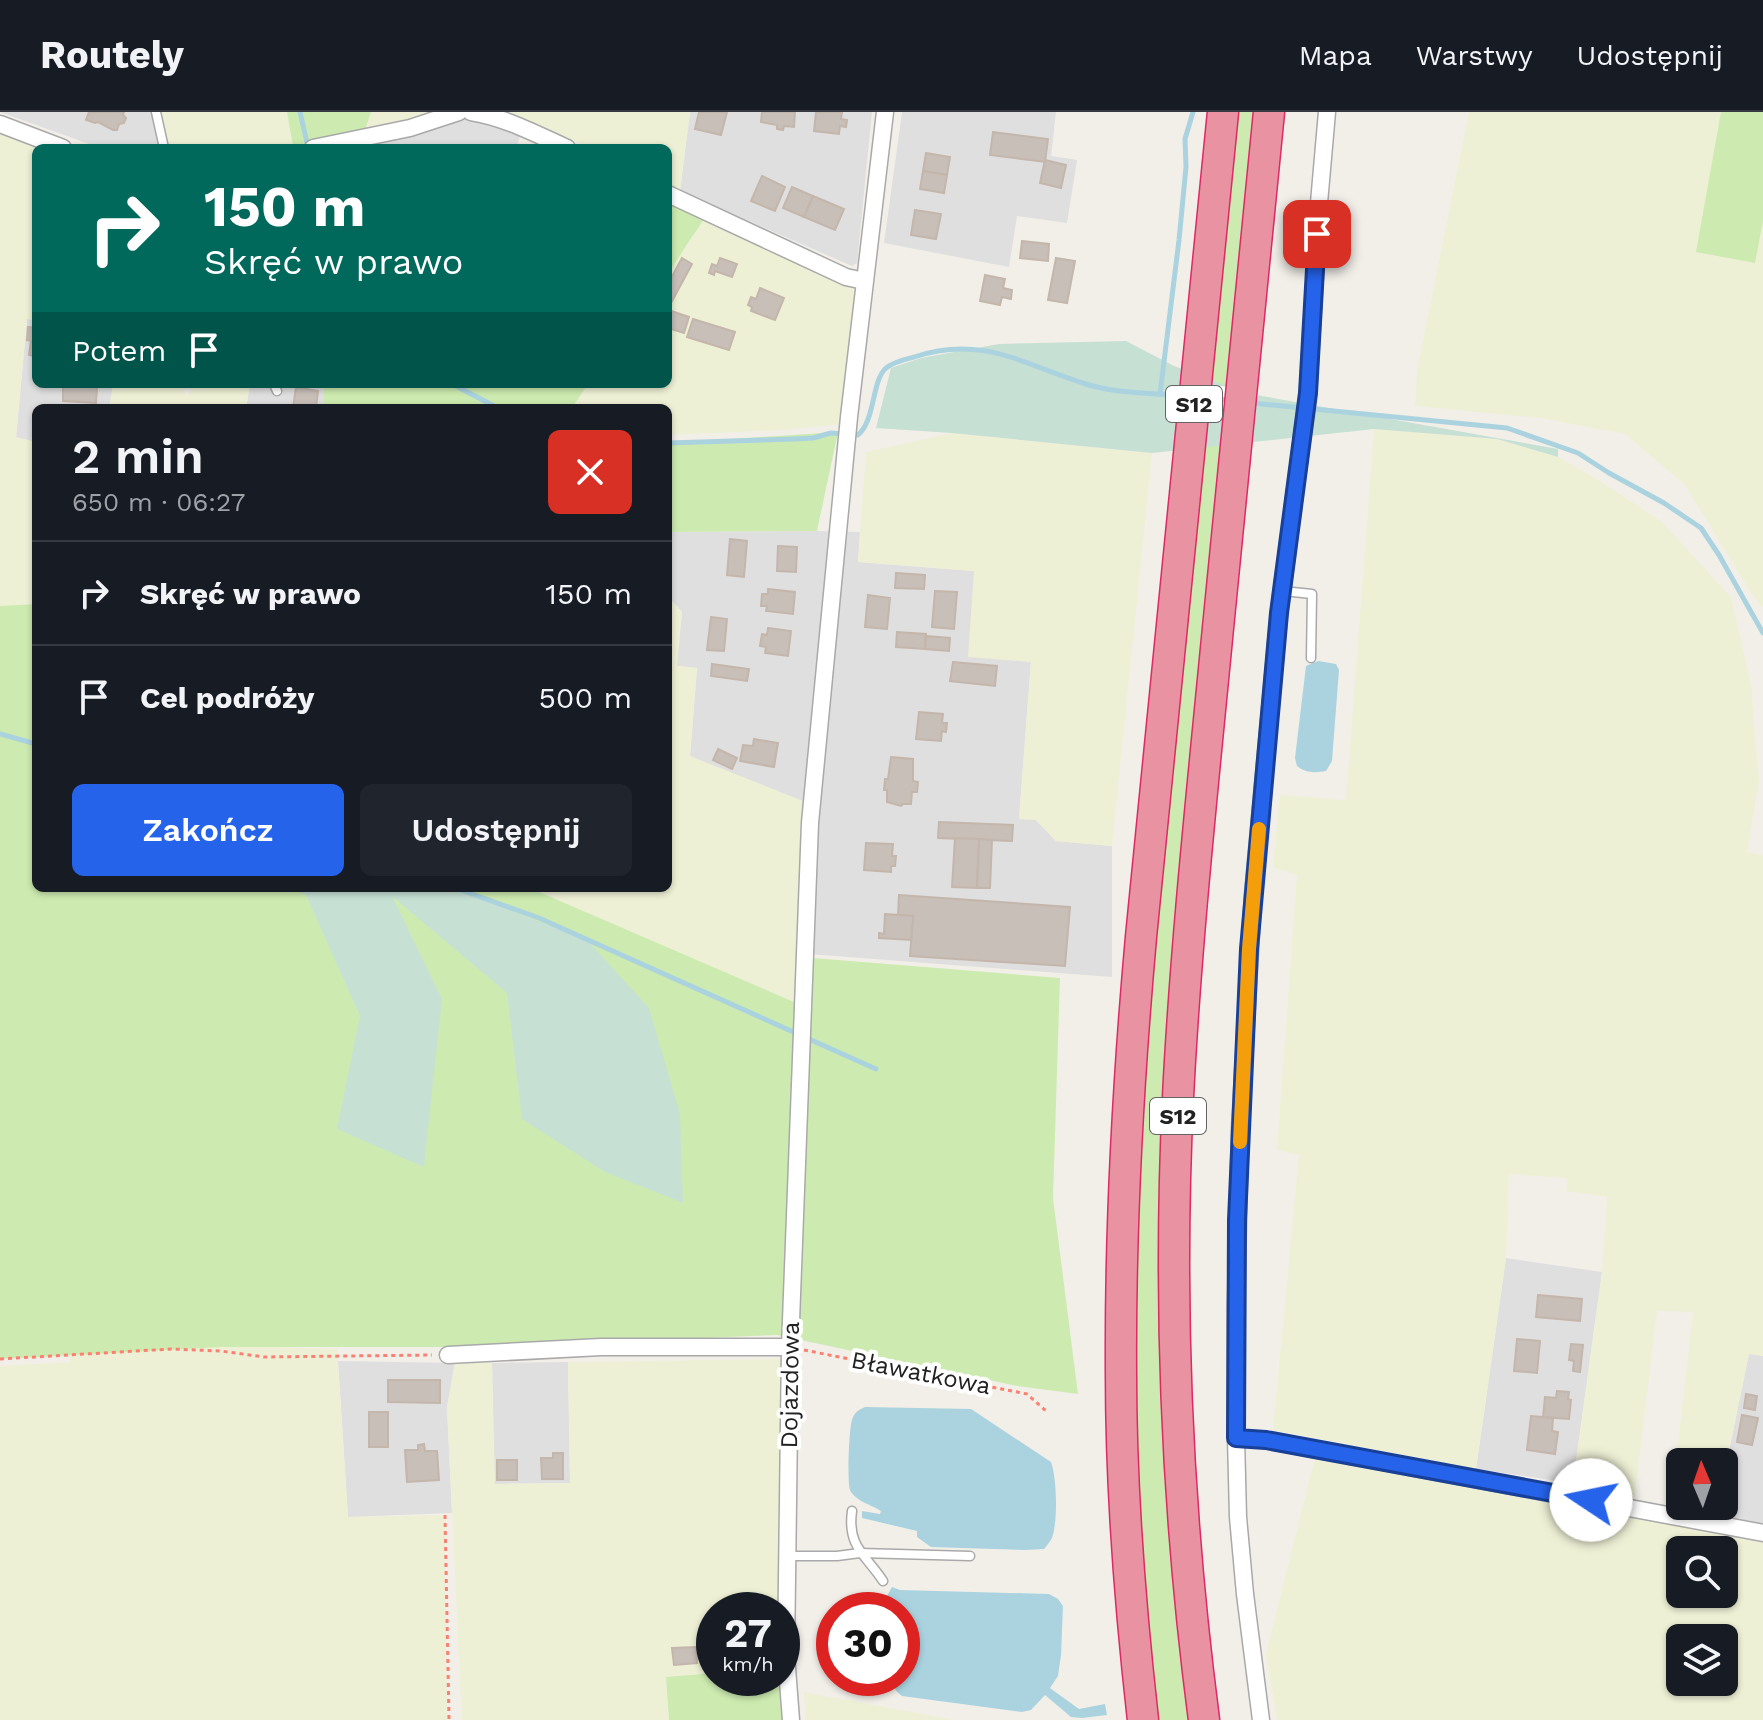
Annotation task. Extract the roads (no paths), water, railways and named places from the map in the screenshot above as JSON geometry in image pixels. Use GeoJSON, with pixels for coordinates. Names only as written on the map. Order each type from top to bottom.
{"type":"FeatureCollection","features":[{"type":"Feature","properties":{"kind":"highway","name":"S12"},"geometry":{"type":"LineString","coordinates":[[1143,1720],[1124,1487],[1121,1377],[1123,1194],[1137,980],[1223,112]]}},
{"type":"Feature","properties":{"kind":"highway","name":"S12"},"geometry":{"type":"LineString","coordinates":[[1204,1720],[1180,1462],[1175,1287],[1178,1100],[1190,924],[1269,112]]}},
{"type":"Feature","properties":{"kind":"street"},"geometry":{"type":"LineString","coordinates":[[334,144],[410,128],[459,112]]}},
{"type":"Feature","properties":{"kind":"street"},"geometry":{"type":"LineString","coordinates":[[471,112],[519,126],[558,144]]}},
{"type":"Feature","properties":{"kind":"street","name":"Dojazdowa"},"geometry":{"type":"LineString","coordinates":[[791,1720],[786,1655],[790,1347],[811,813],[849,417],[885,112]]}},
{"type":"Feature","properties":{"kind":"street"},"geometry":{"type":"LineString","coordinates":[[1261,1720],[1241,1556],[1236,1438],[1237,1220],[1249,949],[1260,810],[1282,591],[1308,393],[1327,112]]}},
{"type":"Feature","properties":{"kind":"street"},"geometry":{"type":"LineString","coordinates":[[0,124],[52,144]]}},
{"type":"Feature","properties":{"kind":"street"},"geometry":{"type":"LineString","coordinates":[[672,196],[846,277],[864,281]]}},
{"type":"Feature","properties":{"kind":"street"},"geometry":{"type":"LineString","coordinates":[[448,1355],[601,1347],[790,1347]]}},
{"type":"Feature","properties":{"kind":"street"},"geometry":{"type":"LineString","coordinates":[[1236,1438],[1266,1440],[1763,1533]]}},
{"type":"Feature","properties":{"kind":"lane"},"geometry":{"type":"LineString","coordinates":[[156,112],[163,144]]}},
{"type":"Feature","properties":{"kind":"lane"},"geometry":{"type":"LineString","coordinates":[[1282,591],[1312,594],[1311,658]]}},
{"type":"Feature","properties":{"kind":"lane"},"geometry":{"type":"LineString","coordinates":[[852,1511],[850,1525],[860,1553],[883,1581]]}},
{"type":"Feature","properties":{"kind":"lane"},"geometry":{"type":"LineString","coordinates":[[787,1556],[860,1553],[970,1556]]}},
{"type":"Feature","properties":{"kind":"water"},"geometry":{"type":"Polygon","coordinates":[[[1318,661],[1336,664],[1339,670],[1332,761],[1326,771],[1314,772],[1297,766],[1295,758],[1306,666],[1318,661]]]}},
{"type":"Feature","properties":{"kind":"water"},"geometry":{"type":"Polygon","coordinates":[[[865,1407],[971,1409],[1051,1462],[1056,1511],[1052,1538],[1044,1549],[931,1547],[917,1537],[917,1531],[862,1518],[862,1511],[880,1514],[881,1511],[856,1497],[849,1485],[851,1425],[855,1414],[865,1407]]]}},
{"type":"Feature","properties":{"kind":"water"},"geometry":{"type":"Polygon","coordinates":[[[892,1587],[900,1590],[1049,1594],[1058,1599],[1063,1606],[1061,1655],[1058,1676],[1050,1688],[1079,1709],[1105,1704],[1107,1715],[1071,1717],[1045,1695],[1031,1710],[1022,1712],[902,1696],[920,1696],[920,1592],[889,1592],[892,1587]]]}},
{"type":"Feature","properties":{"kind":"waterway"},"geometry":{"type":"LineString","coordinates":[[300,112],[307,144]]}},
{"type":"Feature","properties":{"kind":"waterway"},"geometry":{"type":"LineString","coordinates":[[1160,394],[1179,240],[1186,167],[1185,139],[1193,112]]}},
{"type":"Feature","properties":{"kind":"waterway"},"geometry":{"type":"LineString","coordinates":[[672,443],[813,438],[831,433],[858,435],[868,420],[878,382],[886,368],[900,361],[940,351],[985,351],[1104,389],[1185,396]]}},
{"type":"Feature","properties":{"kind":"waterway"},"geometry":{"type":"LineString","coordinates":[[460,388],[490,404]]}},
{"type":"Feature","properties":{"kind":"waterway"},"geometry":{"type":"LineString","coordinates":[[1203,398],[1229,400]]}},
{"type":"Feature","properties":{"kind":"waterway"},"geometry":{"type":"LineString","coordinates":[[1251,403],[1507,428],[1578,453],[1701,528],[1763,633]]}},
{"type":"Feature","properties":{"kind":"waterway"},"geometry":{"type":"LineString","coordinates":[[0,734],[32,743]]}},
{"type":"Feature","properties":{"kind":"waterway"},"geometry":{"type":"LineString","coordinates":[[466,892],[539,918],[876,1069]]}}]}
